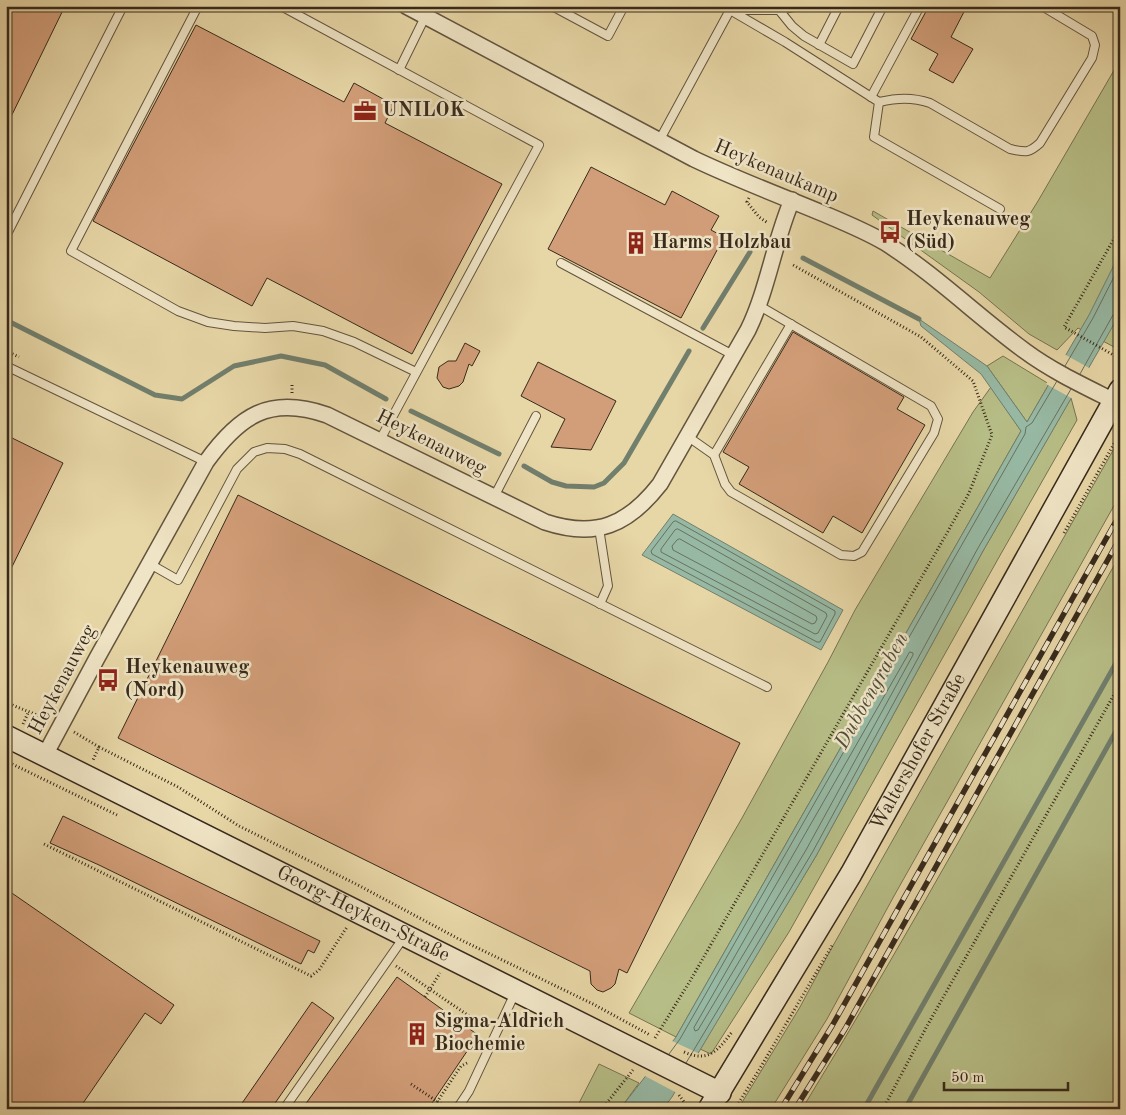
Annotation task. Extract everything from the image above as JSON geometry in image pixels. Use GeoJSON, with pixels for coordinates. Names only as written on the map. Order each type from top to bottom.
{"type":"FeatureCollection","features":[{"type":"Feature","properties":{"kind":"main road","name":"Waltershofer Straße"},"geometry":{"type":"LineString","coordinates":[[714,1101],[851,874],[1117,396]]}},
{"type":"Feature","properties":{"kind":"main road","name":"Georg-Heyken-Straße"},"geometry":{"type":"LineString","coordinates":[[6,736],[645,1054],[683,1085],[714,1101]]}},
{"type":"Feature","properties":{"kind":"street","name":"Heykenaukamp"},"geometry":{"type":"LineString","coordinates":[[406,6],[659,141],[726,174],[862,230],[883,242],[931,276],[1000,332],[1048,366],[1082,385],[1117,396]]}},
{"type":"Feature","properties":{"kind":"street","name":"Heykenauweg"},"geometry":{"type":"LineString","coordinates":[[45,755],[206,462],[234,428],[264,410],[276,407],[309,408],[327,415],[545,522],[562,528],[599,528],[617,523],[632,514],[646,502],[660,484],[752,322],[770,270],[780,229],[792,200]]}},
{"type":"Feature","properties":{"kind":"lane"},"geometry":{"type":"LineString","coordinates":[[6,236],[123,6]]}},
{"type":"Feature","properties":{"kind":"lane"},"geometry":{"type":"LineString","coordinates":[[198,6],[71,251],[178,311],[208,322],[242,327],[294,326],[323,331],[354,342],[416,372]]}},
{"type":"Feature","properties":{"kind":"lane"},"geometry":{"type":"LineString","coordinates":[[281,6],[539,145],[380,440]]}},
{"type":"Feature","properties":{"kind":"lane"},"geometry":{"type":"LineString","coordinates":[[552,6],[608,36],[624,6]]}},
{"type":"Feature","properties":{"kind":"lane"},"geometry":{"type":"LineString","coordinates":[[721,6],[730,8],[798,6]]}},
{"type":"Feature","properties":{"kind":"lane"},"geometry":{"type":"LineString","coordinates":[[819,45],[839,6]]}},
{"type":"Feature","properties":{"kind":"lane"},"geometry":{"type":"LineString","coordinates":[[780,8],[792,26],[804,36],[853,64],[883,6]]}},
{"type":"Feature","properties":{"kind":"lane"},"geometry":{"type":"LineString","coordinates":[[871,97],[920,6]]}},
{"type":"Feature","properties":{"kind":"lane"},"geometry":{"type":"LineString","coordinates":[[730,8],[879,102],[901,98],[924,101],[1010,149],[1024,152],[1032,150],[1040,143],[1092,58],[1095,45],[1092,36],[1042,6]]}},
{"type":"Feature","properties":{"kind":"lane"},"geometry":{"type":"LineString","coordinates":[[659,141],[730,8]]}},
{"type":"Feature","properties":{"kind":"lane"},"geometry":{"type":"LineString","coordinates":[[399,70],[425,17]]}},
{"type":"Feature","properties":{"kind":"lane"},"geometry":{"type":"LineString","coordinates":[[879,102],[874,137],[1000,209]]}},
{"type":"Feature","properties":{"kind":"lane"},"geometry":{"type":"LineString","coordinates":[[562,263],[733,355]]}},
{"type":"Feature","properties":{"kind":"lane"},"geometry":{"type":"LineString","coordinates":[[687,436],[714,454],[725,484],[731,492],[841,555],[854,556],[862,552],[934,433],[938,419],[932,406],[758,304]]}},
{"type":"Feature","properties":{"kind":"lane"},"geometry":{"type":"LineString","coordinates":[[714,454],[791,324]]}},
{"type":"Feature","properties":{"kind":"lane"},"geometry":{"type":"LineString","coordinates":[[6,366],[206,462]]}},
{"type":"Feature","properties":{"kind":"lane"},"geometry":{"type":"LineString","coordinates":[[494,497],[536,416]]}},
{"type":"Feature","properties":{"kind":"lane"},"geometry":{"type":"LineString","coordinates":[[150,564],[178,580],[237,469],[254,452],[267,448],[285,449],[300,454],[767,687]]}},
{"type":"Feature","properties":{"kind":"lane"},"geometry":{"type":"LineString","coordinates":[[599,528],[608,586],[600,604]]}},
{"type":"Feature","properties":{"kind":"lane"},"geometry":{"type":"LineString","coordinates":[[284,1109],[405,935]]}},
{"type":"Feature","properties":{"kind":"lane"},"geometry":{"type":"LineString","coordinates":[[457,1109],[469,1091],[516,991]]}},
{"type":"Feature","properties":{"kind":"path"},"geometry":{"type":"LineString","coordinates":[[750,196],[747,202],[759,217],[768,223]]}},
{"type":"Feature","properties":{"kind":"path"},"geometry":{"type":"LineString","coordinates":[[1120,228],[1064,327],[1117,357],[1120,352]]}},
{"type":"Feature","properties":{"kind":"path"},"geometry":{"type":"LineString","coordinates":[[602,1109],[645,1054],[690,981],[948,533],[969,494],[992,435],[973,381],[922,337],[793,264]]}},
{"type":"Feature","properties":{"kind":"path"},"geometry":{"type":"LineString","coordinates":[[883,1109],[927,1026],[1120,684]]}},
{"type":"Feature","properties":{"kind":"path"},"geometry":{"type":"LineString","coordinates":[[6,702],[41,717]]}},
{"type":"Feature","properties":{"kind":"path"},"geometry":{"type":"LineString","coordinates":[[25,719],[28,713]]}},
{"type":"Feature","properties":{"kind":"path"},"geometry":{"type":"LineString","coordinates":[[79,735],[178,787],[239,826],[356,884],[457,938],[593,1004],[645,1054]]}},
{"type":"Feature","properties":{"kind":"path"},"geometry":{"type":"LineString","coordinates":[[95,755],[99,747]]}},
{"type":"Feature","properties":{"kind":"path"},"geometry":{"type":"LineString","coordinates":[[6,761],[50,782]]}},
{"type":"Feature","properties":{"kind":"path"},"geometry":{"type":"LineString","coordinates":[[44,844],[311,976],[319,970],[357,911]]}},
{"type":"Feature","properties":{"kind":"path"},"geometry":{"type":"LineString","coordinates":[[425,997],[449,957]]}},
{"type":"Feature","properties":{"kind":"path"},"geometry":{"type":"LineString","coordinates":[[387,960],[496,1035]]}},
{"type":"Feature","properties":{"kind":"path"},"geometry":{"type":"LineString","coordinates":[[645,1054],[661,1041]]}},
{"type":"Feature","properties":{"kind":"path"},"geometry":{"type":"LineString","coordinates":[[681,1051],[696,1056],[707,1056]]}},
{"type":"Feature","properties":{"kind":"path"},"geometry":{"type":"LineString","coordinates":[[437,1102],[461,1066],[465,1063],[482,1063]]}},
{"type":"Feature","properties":{"kind":"path"},"geometry":{"type":"LineString","coordinates":[[411,1084],[448,1109]]}},
{"type":"Feature","properties":{"kind":"path"},"geometry":{"type":"LineString","coordinates":[[683,1085],[687,1108]]}},
{"type":"Feature","properties":{"kind":"green space"},"geometry":{"type":"Polygon","coordinates":[[[1120,60],[1120,346],[1118,349],[1078,328],[1057,350],[1029,334],[979,292],[872,215],[873,211],[990,278],[1038,201],[1120,60]]]}},
{"type":"Feature","properties":{"kind":"green space"},"geometry":{"type":"Polygon","coordinates":[[[1003,356],[1049,384],[1027,422],[987,366],[1003,356]]]}},
{"type":"Feature","properties":{"kind":"green space"},"geometry":{"type":"Polygon","coordinates":[[[991,387],[1021,431],[676,1037],[629,1013],[742,818],[855,610],[973,412],[991,387]]]}},
{"type":"Feature","properties":{"kind":"green space"},"geometry":{"type":"Polygon","coordinates":[[[1071,398],[1077,420],[789,932],[711,1054],[700,1049],[816,856],[983,551],[1071,398]]]}},
{"type":"Feature","properties":{"kind":"green space"},"geometry":{"type":"Polygon","coordinates":[[[1120,438],[1120,495],[894,896],[827,1019],[771,1109],[738,1109],[800,1007],[1120,438]]]}},
{"type":"Feature","properties":{"kind":"green space"},"geometry":{"type":"Polygon","coordinates":[[[1120,555],[1120,1109],[802,1109],[924,903],[1120,555]]]}},
{"type":"Feature","properties":{"kind":"green space"},"geometry":{"type":"Polygon","coordinates":[[[599,1064],[639,1083],[620,1109],[576,1109],[599,1064]]]}},
{"type":"Feature","properties":{"kind":"water"},"geometry":{"type":"Polygon","coordinates":[[[1120,253],[1120,313],[983,551],[816,856],[663,1109],[620,1109],[676,1037],[1021,431],[981,374],[921,326],[919,319],[987,366],[1027,422],[1089,315],[1120,253]]]}},
{"type":"Feature","properties":{"kind":"water"},"geometry":{"type":"Polygon","coordinates":[[[673,514],[843,610],[821,650],[642,555],[673,514]]]}},
{"type":"Feature","properties":{"kind":"pier"},"geometry":{"type":"Polygon","coordinates":[[[1064,354],[1091,369],[1073,399],[1046,384],[1064,354]]]}},
{"type":"Feature","properties":{"kind":"pier"},"geometry":{"type":"Polygon","coordinates":[[[670,1040],[700,1054],[677,1093],[643,1075],[670,1040]]]}},
{"type":"Feature","properties":{"kind":"building"},"geometry":{"type":"Polygon","coordinates":[[[6,6],[65,6],[6,127],[6,6]]]}},
{"type":"Feature","properties":{"kind":"building"},"geometry":{"type":"Polygon","coordinates":[[[929,6],[967,6],[951,37],[973,49],[953,83],[929,70],[938,54],[911,39],[929,6]]]}},
{"type":"Feature","properties":{"kind":"building"},"geometry":{"type":"Polygon","coordinates":[[[196,25],[344,102],[354,83],[394,105],[385,123],[502,184],[412,354],[267,278],[252,306],[93,221],[196,25]]]}},
{"type":"Feature","properties":{"kind":"building","name":"Harms Holzbau"},"geometry":{"type":"Polygon","coordinates":[[[591,167],[665,205],[672,191],[719,216],[711,230],[724,237],[681,318],[548,249],[591,167]]]}},
{"type":"Feature","properties":{"kind":"building"},"geometry":{"type":"Polygon","coordinates":[[[793,332],[904,397],[897,409],[925,425],[862,533],[833,516],[823,533],[739,484],[749,467],[723,452],[793,332]]]}},
{"type":"Feature","properties":{"kind":"building"},"geometry":{"type":"Polygon","coordinates":[[[465,343],[480,351],[472,366],[469,364],[463,382],[459,386],[449,389],[443,387],[437,378],[439,367],[448,361],[456,361],[465,343]]]}},
{"type":"Feature","properties":{"kind":"building"},"geometry":{"type":"Polygon","coordinates":[[[538,362],[616,401],[591,450],[551,447],[565,419],[521,396],[538,362]]]}},
{"type":"Feature","properties":{"kind":"building"},"geometry":{"type":"Polygon","coordinates":[[[6,435],[63,463],[6,579],[6,435]]]}},
{"type":"Feature","properties":{"kind":"building"},"geometry":{"type":"Polygon","coordinates":[[[238,495],[740,743],[627,973],[619,969],[615,984],[611,988],[603,992],[597,990],[591,984],[590,971],[118,738],[238,495]]]}},
{"type":"Feature","properties":{"kind":"building"},"geometry":{"type":"Polygon","coordinates":[[[63,816],[320,941],[314,953],[308,950],[301,964],[50,843],[63,816]]]}},
{"type":"Feature","properties":{"kind":"building"},"geometry":{"type":"Polygon","coordinates":[[[6,889],[174,1005],[161,1024],[145,1013],[79,1109],[17,1109],[6,1101],[6,889]]]}},
{"type":"Feature","properties":{"kind":"building"},"geometry":{"type":"Polygon","coordinates":[[[397,977],[478,1035],[428,1109],[302,1109],[397,977]]]}},
{"type":"Feature","properties":{"kind":"building"},"geometry":{"type":"Polygon","coordinates":[[[312,1002],[334,1018],[271,1109],[238,1109],[312,1002]]]}},
{"type":"Feature","properties":{"kind":"waterway"},"geometry":{"type":"LineString","coordinates":[[703,328],[750,252]]}},
{"type":"Feature","properties":{"kind":"waterway"},"geometry":{"type":"LineString","coordinates":[[803,258],[919,319]]}},
{"type":"Feature","properties":{"kind":"waterway"},"geometry":{"type":"LineString","coordinates":[[6,320],[155,395],[182,399],[234,366],[281,356],[325,365],[386,399]]}},
{"type":"Feature","properties":{"kind":"waterway"},"geometry":{"type":"LineString","coordinates":[[524,466],[552,482],[566,486],[594,487],[604,483],[624,463],[689,351]]}},
{"type":"Feature","properties":{"kind":"waterway"},"geometry":{"type":"LineString","coordinates":[[411,411],[499,454]]}},
{"type":"Feature","properties":{"kind":"waterway"},"geometry":{"type":"LineString","coordinates":[[864,1109],[1120,656]]}},
{"type":"Feature","properties":{"kind":"waterway"},"geometry":{"type":"LineString","coordinates":[[905,1109],[1120,724]]}},
{"type":"Feature","properties":{"kind":"railway"},"geometry":{"type":"LineString","coordinates":[[781,1109],[832,1026],[1120,514]]}},
{"type":"Feature","properties":{"kind":"railway"},"geometry":{"type":"LineString","coordinates":[[795,1109],[845,1029],[1120,538]]}},
{"type":"Feature","properties":{"kind":"place","name":"UNILOK"},"geometry":{"type":"Point","coordinates":[365,111]}},
{"type":"Feature","properties":{"kind":"place","name":"Heykenauweg (Süd)"},"geometry":{"type":"Point","coordinates":[890,232]}},
{"type":"Feature","properties":{"kind":"place","name":"Harms Holzbau"},"geometry":{"type":"Point","coordinates":[636,243]}},
{"type":"Feature","properties":{"kind":"place","name":"Heykenauweg (Nord)"},"geometry":{"type":"Point","coordinates":[108,680]}},
{"type":"Feature","properties":{"kind":"place","name":"Sigma-Aldrich Biochemie"},"geometry":{"type":"Point","coordinates":[417,1034]}},
{"type":"Feature","properties":{"kind":"water label","name":"Dubbengraben"},"geometry":{"type":"Point","coordinates":[872,691]}}]}
